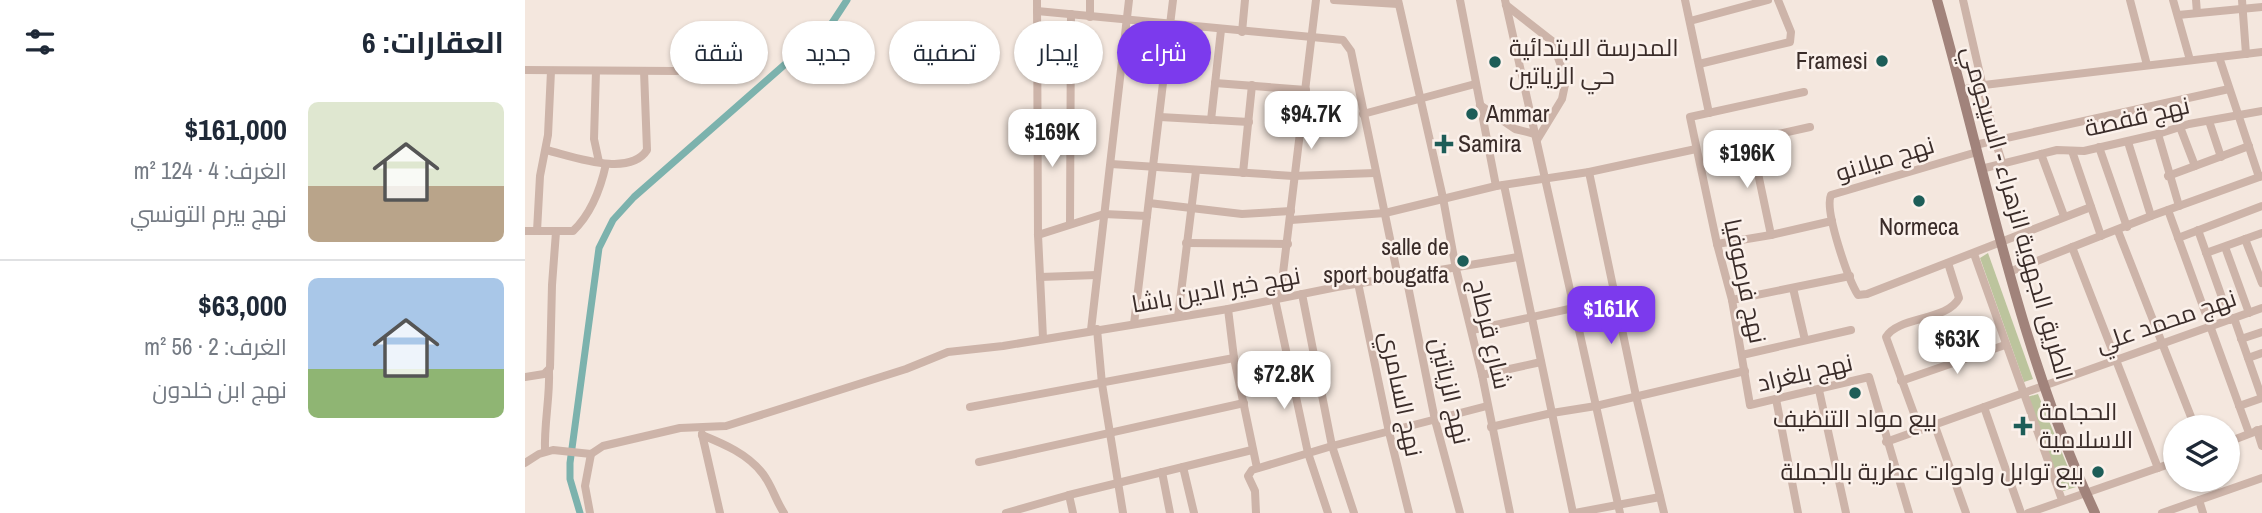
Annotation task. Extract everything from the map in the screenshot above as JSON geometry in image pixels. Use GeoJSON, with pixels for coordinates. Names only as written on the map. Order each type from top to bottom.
{"type":"FeatureCollection","features":[{"type":"Feature","properties":{"kind":"main road","name":"الطريق الجهوية الزهراء - السيجومي"},"geometry":{"type":"LineString","coordinates":[[1937,0],[2009,272],[2043,386],[2095,513]]}},
{"type":"Feature","properties":{"kind":"street"},"geometry":{"type":"LineString","coordinates":[[1037,0],[1038,235],[1043,338]]}},
{"type":"Feature","properties":{"kind":"street"},"geometry":{"type":"LineString","coordinates":[[1090,0],[1090,17]]}},
{"type":"Feature","properties":{"kind":"street"},"geometry":{"type":"LineString","coordinates":[[1123,513],[1094,330],[1097,275],[1129,0]]}},
{"type":"Feature","properties":{"kind":"street"},"geometry":{"type":"LineString","coordinates":[[1171,21],[1173,0]]}},
{"type":"Feature","properties":{"kind":"street"},"geometry":{"type":"LineString","coordinates":[[1242,32],[1245,0]]}},
{"type":"Feature","properties":{"kind":"street"},"geometry":{"type":"LineString","coordinates":[[1316,0],[1293,176],[1288,244],[1277,299],[1308,453],[1328,513]]}},
{"type":"Feature","properties":{"kind":"street"},"geometry":{"type":"LineString","coordinates":[[1334,0],[1398,2]]}},
{"type":"Feature","properties":{"kind":"street"},"geometry":{"type":"LineString","coordinates":[[1460,0],[1475,84],[1533,318],[1574,513],[1619,510],[1660,497]]}},
{"type":"Feature","properties":{"kind":"street"},"geometry":{"type":"LineString","coordinates":[[1685,0],[1709,113],[1804,92]]}},
{"type":"Feature","properties":{"kind":"street"},"geometry":{"type":"LineString","coordinates":[[1690,20],[1768,0]]}},
{"type":"Feature","properties":{"kind":"street"},"geometry":{"type":"LineString","coordinates":[[1699,64],[1788,44],[1792,40],[1778,0]]}},
{"type":"Feature","properties":{"kind":"street"},"geometry":{"type":"LineString","coordinates":[[1963,0],[2002,162]]}},
{"type":"Feature","properties":{"kind":"street"},"geometry":{"type":"LineString","coordinates":[[2130,0],[2147,65]]}},
{"type":"Feature","properties":{"kind":"street"},"geometry":{"type":"LineString","coordinates":[[2173,0],[2190,60]]}},
{"type":"Feature","properties":{"kind":"street"},"geometry":{"type":"LineString","coordinates":[[2196,0],[2197,13]]}},
{"type":"Feature","properties":{"kind":"street","name":"شارع قرطاج"},"geometry":{"type":"LineString","coordinates":[[1398,2],[1482,375],[1510,513]]}},
{"type":"Feature","properties":{"kind":"street"},"geometry":{"type":"LineString","coordinates":[[1506,2],[1552,41],[1566,80],[1562,99],[1536,138]]}},
{"type":"Feature","properties":{"kind":"street"},"geometry":{"type":"LineString","coordinates":[[1506,2],[1619,510]]}},
{"type":"Feature","properties":{"kind":"street"},"geometry":{"type":"LineString","coordinates":[[2178,15],[2242,4],[2262,7]]}},
{"type":"Feature","properties":{"kind":"street"},"geometry":{"type":"LineString","coordinates":[[2242,4],[2246,54]]}},
{"type":"Feature","properties":{"kind":"street"},"geometry":{"type":"LineString","coordinates":[[1037,11],[1135,21]]}},
{"type":"Feature","properties":{"kind":"street"},"geometry":{"type":"LineString","coordinates":[[1070,223],[1071,14]]}},
{"type":"Feature","properties":{"kind":"street"},"geometry":{"type":"LineString","coordinates":[[1211,29],[1311,38]]}},
{"type":"Feature","properties":{"kind":"street"},"geometry":{"type":"LineString","coordinates":[[1211,120],[1221,30]]}},
{"type":"Feature","properties":{"kind":"street","name":"نهج الزياتين"},"geometry":{"type":"LineString","coordinates":[[1311,38],[1343,40],[1351,51],[1375,173],[1460,513]]}},
{"type":"Feature","properties":{"kind":"street"},"geometry":{"type":"LineString","coordinates":[[1961,90],[2262,52]]}},
{"type":"Feature","properties":{"kind":"street"},"geometry":{"type":"LineString","coordinates":[[2009,272],[2151,216],[2261,177],[2220,57]]}},
{"type":"Feature","properties":{"kind":"street"},"geometry":{"type":"LineString","coordinates":[[525,70],[670,71]]}},
{"type":"Feature","properties":{"kind":"street"},"geometry":{"type":"LineString","coordinates":[[537,231],[551,71]]}},
{"type":"Feature","properties":{"kind":"street"},"geometry":{"type":"LineString","coordinates":[[525,231],[570,233],[578,226],[599,190],[603,163],[594,139],[596,71]]}},
{"type":"Feature","properties":{"kind":"street"},"geometry":{"type":"LineString","coordinates":[[546,150],[603,163],[626,164],[639,159],[647,150],[644,71]]}},
{"type":"Feature","properties":{"kind":"street"},"geometry":{"type":"LineString","coordinates":[[1215,83],[1305,90]]}},
{"type":"Feature","properties":{"kind":"street"},"geometry":{"type":"LineString","coordinates":[[1134,324],[1164,84]]}},
{"type":"Feature","properties":{"kind":"street"},"geometry":{"type":"LineString","coordinates":[[1363,114],[1475,84]]}},
{"type":"Feature","properties":{"kind":"street"},"geometry":{"type":"LineString","coordinates":[[1243,173],[1252,85]]}},
{"type":"Feature","properties":{"kind":"street","name":"نهج ميلانو"},"geometry":{"type":"LineString","coordinates":[[1832,221],[1828,201],[1834,192],[1995,140],[2229,89]]}},
{"type":"Feature","properties":{"kind":"street"},"geometry":{"type":"LineString","coordinates":[[1480,105],[1515,129],[1536,138]]}},
{"type":"Feature","properties":{"kind":"street","name":"نهج قفصة"},"geometry":{"type":"LineString","coordinates":[[1981,169],[2057,150],[2099,148],[2180,127],[2262,111]]}},
{"type":"Feature","properties":{"kind":"street","name":"نهج فرصوفيا"},"geometry":{"type":"LineString","coordinates":[[1709,113],[1690,117],[1732,300],[1750,405]]}},
{"type":"Feature","properties":{"kind":"street"},"geometry":{"type":"LineString","coordinates":[[1160,117],[1249,122]]}},
{"type":"Feature","properties":{"kind":"street"},"geometry":{"type":"LineString","coordinates":[[2209,121],[2221,157]]}},
{"type":"Feature","properties":{"kind":"street"},"geometry":{"type":"LineString","coordinates":[[1771,235],[1751,139],[1810,127]]}},
{"type":"Feature","properties":{"kind":"street"},"geometry":{"type":"LineString","coordinates":[[2180,127],[2195,166]]}},
{"type":"Feature","properties":{"kind":"street"},"geometry":{"type":"LineString","coordinates":[[2158,134],[2168,176],[2179,206]]}},
{"type":"Feature","properties":{"kind":"street"},"geometry":{"type":"LineString","coordinates":[[2128,142],[2151,216]]}},
{"type":"Feature","properties":{"kind":"street"},"geometry":{"type":"LineString","coordinates":[[2168,176],[2249,146]]}},
{"type":"Feature","properties":{"kind":"street"},"geometry":{"type":"LineString","coordinates":[[2099,148],[2123,229],[2190,415]]}},
{"type":"Feature","properties":{"kind":"street"},"geometry":{"type":"LineString","coordinates":[[1149,202],[1242,214],[1385,213],[1500,185],[1589,172],[1696,149]]}},
{"type":"Feature","properties":{"kind":"street"},"geometry":{"type":"LineString","coordinates":[[2072,151],[2101,236]]}},
{"type":"Feature","properties":{"kind":"street"},"geometry":{"type":"LineString","coordinates":[[2041,154],[2064,216]]}},
{"type":"Feature","properties":{"kind":"street"},"geometry":{"type":"LineString","coordinates":[[1111,164],[1293,176],[1375,173]]}},
{"type":"Feature","properties":{"kind":"street"},"geometry":{"type":"LineString","coordinates":[[1178,317],[1196,171]]}},
{"type":"Feature","properties":{"kind":"street"},"geometry":{"type":"LineString","coordinates":[[1589,172],[1636,396],[1664,513]]}},
{"type":"Feature","properties":{"kind":"street"},"geometry":{"type":"LineString","coordinates":[[2178,238],[2262,206]]}},
{"type":"Feature","properties":{"kind":"street"},"geometry":{"type":"LineString","coordinates":[[1717,244],[1832,221],[1855,292],[1861,295],[2091,207]]}},
{"type":"Feature","properties":{"kind":"street"},"geometry":{"type":"LineString","coordinates":[[2168,210],[2239,406],[2256,431],[2262,446]]}},
{"type":"Feature","properties":{"kind":"street"},"geometry":{"type":"LineString","coordinates":[[1038,235],[1104,214],[1147,216]]}},
{"type":"Feature","properties":{"kind":"street"},"geometry":{"type":"LineString","coordinates":[[2198,230],[2262,398],[2239,406]]}},
{"type":"Feature","properties":{"kind":"street"},"geometry":{"type":"LineString","coordinates":[[545,451],[545,420],[550,400],[552,285],[556,232]]}},
{"type":"Feature","properties":{"kind":"street"},"geometry":{"type":"LineString","coordinates":[[2206,253],[2262,233]]}},
{"type":"Feature","properties":{"kind":"street"},"geometry":{"type":"LineString","coordinates":[[2245,239],[2262,283]]}},
{"type":"Feature","properties":{"kind":"street"},"geometry":{"type":"LineString","coordinates":[[1186,243],[1288,244]]}},
{"type":"Feature","properties":{"kind":"street"},"geometry":{"type":"LineString","coordinates":[[2072,247],[2158,468]]}},
{"type":"Feature","properties":{"kind":"street"},"geometry":{"type":"LineString","coordinates":[[2225,247],[2249,313]]}},
{"type":"Feature","properties":{"kind":"street"},"geometry":{"type":"LineString","coordinates":[[1974,254],[2061,500]]}},
{"type":"Feature","properties":{"kind":"street","name":"نهج خير الدين باشا"},"geometry":{"type":"LineString","coordinates":[[589,454],[603,446],[650,434],[700,426],[726,426],[898,372],[940,354],[1228,309],[1518,257]]}},
{"type":"Feature","properties":{"kind":"street"},"geometry":{"type":"LineString","coordinates":[[1920,430],[1888,345],[1887,334],[1947,310],[1958,302],[1948,263]]}},
{"type":"Feature","properties":{"kind":"street"},"geometry":{"type":"LineString","coordinates":[[1040,277],[1097,275]]}},
{"type":"Feature","properties":{"kind":"street"},"geometry":{"type":"LineString","coordinates":[[1732,300],[1850,276]]}},
{"type":"Feature","properties":{"kind":"street","name":"نهج السامري"},"geometry":{"type":"LineString","coordinates":[[1358,284],[1409,513]]}},
{"type":"Feature","properties":{"kind":"street"},"geometry":{"type":"LineString","coordinates":[[1793,288],[1805,340]]}},
{"type":"Feature","properties":{"kind":"street"},"geometry":{"type":"LineString","coordinates":[[1302,294],[1332,446],[1354,513]]}},
{"type":"Feature","properties":{"kind":"street"},"geometry":{"type":"LineString","coordinates":[[1472,330],[1615,299]]}},
{"type":"Feature","properties":{"kind":"street","name":"نهج محمد علي"},"geometry":{"type":"LineString","coordinates":[[1886,442],[2262,308]]}},
{"type":"Feature","properties":{"kind":"street"},"geometry":{"type":"LineString","coordinates":[[1228,309],[1254,469]]}},
{"type":"Feature","properties":{"kind":"street"},"geometry":{"type":"LineString","coordinates":[[1742,355],[1851,330]]}},
{"type":"Feature","properties":{"kind":"street"},"geometry":{"type":"LineString","coordinates":[[2241,339],[2262,332]]}},
{"type":"Feature","properties":{"kind":"street"},"geometry":{"type":"LineString","coordinates":[[1901,380],[2005,345]]}},
{"type":"Feature","properties":{"kind":"street"},"geometry":{"type":"LineString","coordinates":[[2248,358],[2262,353]]}},
{"type":"Feature","properties":{"kind":"street"},"geometry":{"type":"LineString","coordinates":[[970,407],[1234,358]]}},
{"type":"Feature","properties":{"kind":"street"},"geometry":{"type":"LineString","coordinates":[[1482,375],[1541,362]]}},
{"type":"Feature","properties":{"kind":"street"},"geometry":{"type":"LineString","coordinates":[[525,377],[549,371]]}},
{"type":"Feature","properties":{"kind":"street"},"geometry":{"type":"LineString","coordinates":[[1491,427],[1745,371]]}},
{"type":"Feature","properties":{"kind":"street","name":"نهج بلغراد"},"geometry":{"type":"LineString","coordinates":[[1750,405],[1869,377],[1886,442]]}},
{"type":"Feature","properties":{"kind":"street"},"geometry":{"type":"LineString","coordinates":[[1819,390],[1846,513]]}},
{"type":"Feature","properties":{"kind":"street"},"geometry":{"type":"LineString","coordinates":[[1776,399],[1798,513]]}},
{"type":"Feature","properties":{"kind":"street"},"geometry":{"type":"LineString","coordinates":[[979,462],[1244,403]]}},
{"type":"Feature","properties":{"kind":"street"},"geometry":{"type":"LineString","coordinates":[[1256,513],[1255,491],[1248,476],[1254,469],[1487,406]]}},
{"type":"Feature","properties":{"kind":"street"},"geometry":{"type":"LineString","coordinates":[[1984,407],[2021,513]]}},
{"type":"Feature","properties":{"kind":"street"},"geometry":{"type":"LineString","coordinates":[[700,426],[720,513]]}},
{"type":"Feature","properties":{"kind":"street"},"geometry":{"type":"LineString","coordinates":[[1935,426],[1966,513]]}},
{"type":"Feature","properties":{"kind":"street"},"geometry":{"type":"LineString","coordinates":[[702,436],[727,445],[752,462],[765,476],[784,513]]}},
{"type":"Feature","properties":{"kind":"street"},"geometry":{"type":"LineString","coordinates":[[1886,442],[1909,513]]}},
{"type":"Feature","properties":{"kind":"street"},"geometry":{"type":"LineString","coordinates":[[1006,513],[1252,450]]}},
{"type":"Feature","properties":{"kind":"street"},"geometry":{"type":"LineString","coordinates":[[525,463],[545,451],[589,454],[585,485],[590,513]]}},
{"type":"Feature","properties":{"kind":"street"},"geometry":{"type":"LineString","coordinates":[[2028,513],[2163,466]]}},
{"type":"Feature","properties":{"kind":"street"},"geometry":{"type":"LineString","coordinates":[[1183,467],[1194,513]]}},
{"type":"Feature","properties":{"kind":"street"},"geometry":{"type":"LineString","coordinates":[[1162,472],[1170,513]]}},
{"type":"Feature","properties":{"kind":"street"},"geometry":{"type":"LineString","coordinates":[[2162,513],[2262,478]]}},
{"type":"Feature","properties":{"kind":"street"},"geometry":{"type":"LineString","coordinates":[[1069,495],[1073,513]]}},
{"type":"Feature","properties":{"kind":"street"},"geometry":{"type":"LineString","coordinates":[[2199,500],[2203,513]]}},
{"type":"Feature","properties":{"kind":"green space"},"geometry":{"type":"Polygon","coordinates":[[[1988,253],[2033,379],[2024,382],[1980,258],[1988,253]]]}},
{"type":"Feature","properties":{"kind":"green space"},"geometry":{"type":"Polygon","coordinates":[[[2038,394],[2076,487],[2063,491],[2027,397],[2038,394]]]}},
{"type":"Feature","properties":{"kind":"waterway"},"geometry":{"type":"LineString","coordinates":[[580,513],[570,479],[570,463],[599,248],[613,220],[634,197],[832,23],[847,0]]}},
{"type":"Feature","properties":{"kind":"place","name":"Framesi"},"geometry":{"type":"Point","coordinates":[1882,61]}},
{"type":"Feature","properties":{"kind":"place","name":"المدرسة الابتدائية حي الزياتين"},"geometry":{"type":"Point","coordinates":[1495,62]}},
{"type":"Feature","properties":{"kind":"place","name":"Ammar"},"geometry":{"type":"Point","coordinates":[1472,114]}},
{"type":"Feature","properties":{"kind":"place","name":"Samira"},"geometry":{"type":"Point","coordinates":[1444,144]}},
{"type":"Feature","properties":{"kind":"place","name":"Normeca"},"geometry":{"type":"Point","coordinates":[1919,201]}},
{"type":"Feature","properties":{"kind":"place","name":"salle de sport bougatfa"},"geometry":{"type":"Point","coordinates":[1463,261]}},
{"type":"Feature","properties":{"kind":"place","name":"بيع مواد التنظيف"},"geometry":{"type":"Point","coordinates":[1855,393]}},
{"type":"Feature","properties":{"kind":"place","name":"الحجامة الاسلامية"},"geometry":{"type":"Point","coordinates":[2023,426]}},
{"type":"Feature","properties":{"kind":"place","name":"بيع توابل وادوات عطرية بالجملة"},"geometry":{"type":"Point","coordinates":[2098,472]}}]}
